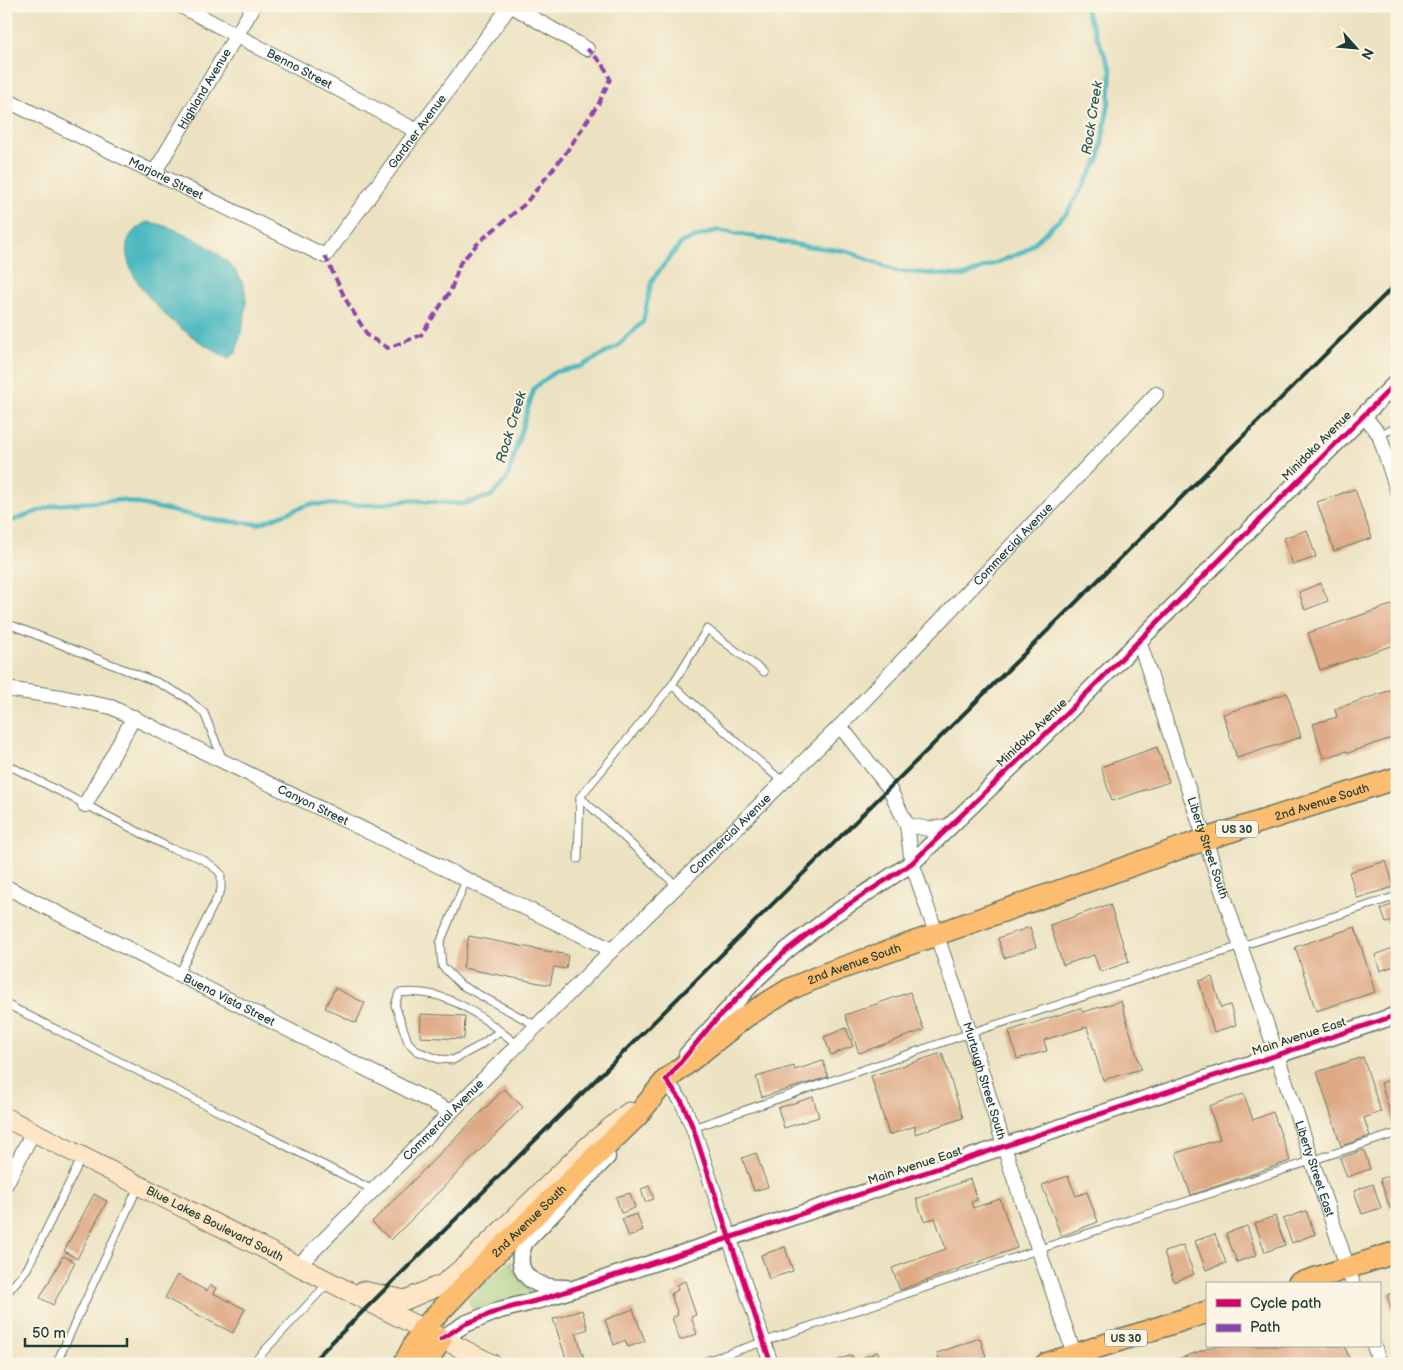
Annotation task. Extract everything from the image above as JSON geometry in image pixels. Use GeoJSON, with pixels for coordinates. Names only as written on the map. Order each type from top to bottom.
{"type":"FeatureCollection","features":[{"type":"Feature","properties":{"kind":"main road","name":"2nd Avenue South"},"geometry":{"type":"LineString","coordinates":[[422,1330],[489,1260],[637,1116],[662,1085],[745,1016],[790,990],[825,974],[1206,839],[1397,778]]}},
{"type":"Feature","properties":{"kind":"main road"},"geometry":{"type":"LineString","coordinates":[[314,1274],[366,1292],[404,1300],[443,1284],[466,1265],[589,1145],[662,1085]]}},
{"type":"Feature","properties":{"kind":"main road","name":"Blue Lakes Boulevard South"},"geometry":{"type":"LineString","coordinates":[[6,1118],[492,1364]]}},
{"type":"Feature","properties":{"kind":"main road"},"geometry":{"type":"LineString","coordinates":[[1311,1282],[1350,1276],[1397,1252]]}},
{"type":"Feature","properties":{"kind":"main road","name":"US 30"},"geometry":{"type":"LineString","coordinates":[[1046,1364],[1076,1359],[1206,1312]]}},
{"type":"Feature","properties":{"kind":"main road","name":"US 30"},"geometry":{"type":"LineString","coordinates":[[404,1364],[422,1330]]}},
{"type":"Feature","properties":{"kind":"main road"},"geometry":{"type":"LineString","coordinates":[[426,1364],[441,1339]]}},
{"type":"Feature","properties":{"kind":"street","name":"Benno Street"},"geometry":{"type":"LineString","coordinates":[[181,6],[417,131]]}},
{"type":"Feature","properties":{"kind":"street","name":"Highland Avenue"},"geometry":{"type":"LineString","coordinates":[[154,173],[254,6]]}},
{"type":"Feature","properties":{"kind":"street"},"geometry":{"type":"LineString","coordinates":[[511,6],[587,49]]}},
{"type":"Feature","properties":{"kind":"street","name":"Gardner Avenue"},"geometry":{"type":"LineString","coordinates":[[325,256],[511,6]]}},
{"type":"Feature","properties":{"kind":"street","name":"Marjorie Street"},"geometry":{"type":"LineString","coordinates":[[6,100],[325,256]]}},
{"type":"Feature","properties":{"kind":"street","name":"Minidoka Avenue"},"geometry":{"type":"LineString","coordinates":[[662,1085],[712,1024],[787,950],[834,914],[912,863],[1139,641],[1397,382]]}},
{"type":"Feature","properties":{"kind":"street","name":"Commercial Avenue"},"geometry":{"type":"LineString","coordinates":[[314,1274],[374,1190],[612,950],[840,726],[1156,394]]}},
{"type":"Feature","properties":{"kind":"street"},"geometry":{"type":"LineString","coordinates":[[1363,415],[1378,434],[1397,490]]}},
{"type":"Feature","properties":{"kind":"street","name":"Liberty Street South"},"geometry":{"type":"LineString","coordinates":[[1139,641],[1277,1055]]}},
{"type":"Feature","properties":{"kind":"street","name":"Canyon Street"},"geometry":{"type":"LineString","coordinates":[[6,689],[111,707],[224,763],[467,878],[612,950]]}},
{"type":"Feature","properties":{"kind":"street"},"geometry":{"type":"LineString","coordinates":[[85,804],[134,717]]}},
{"type":"Feature","properties":{"kind":"street","name":"Murtaugh Street South"},"geometry":{"type":"LineString","coordinates":[[840,726],[889,788],[907,825],[912,863],[970,1034],[1004,1147],[1076,1359]]}},
{"type":"Feature","properties":{"kind":"street"},"geometry":{"type":"LineString","coordinates":[[907,825],[929,829],[950,826]]}},
{"type":"Feature","properties":{"kind":"street","name":"Buena Vista Street"},"geometry":{"type":"LineString","coordinates":[[6,887],[451,1112]]}},
{"type":"Feature","properties":{"kind":"street","name":"Main Avenue East"},"geometry":{"type":"LineString","coordinates":[[441,1339],[465,1324],[484,1316],[581,1287],[1397,1015]]}},
{"type":"Feature","properties":{"kind":"street","name":"Liberty Street East"},"geometry":{"type":"LineString","coordinates":[[1277,1055],[1350,1276]]}},
{"type":"Feature","properties":{"kind":"street"},"geometry":{"type":"LineString","coordinates":[[662,1085],[682,1102],[693,1128],[771,1364]]}},
{"type":"Feature","properties":{"kind":"street"},"geometry":{"type":"LineString","coordinates":[[581,1287],[550,1288],[537,1284],[521,1268],[521,1253],[525,1242],[599,1168],[637,1116]]}},
{"type":"Feature","properties":{"kind":"street"},"geometry":{"type":"LineString","coordinates":[[6,1184],[33,1132]]}},
{"type":"Feature","properties":{"kind":"street"},"geometry":{"type":"LineString","coordinates":[[1375,1348],[1380,1364]]}},
{"type":"Feature","properties":{"kind":"lane"},"geometry":{"type":"LineString","coordinates":[[1378,434],[1397,428]]}},
{"type":"Feature","properties":{"kind":"lane"},"geometry":{"type":"LineString","coordinates":[[6,623],[159,684],[187,698],[204,713],[224,763]]}},
{"type":"Feature","properties":{"kind":"lane"},"geometry":{"type":"LineString","coordinates":[[578,860],[580,797],[672,685],[708,629],[764,672]]}},
{"type":"Feature","properties":{"kind":"lane"},"geometry":{"type":"LineString","coordinates":[[672,685],[783,782]]}},
{"type":"Feature","properties":{"kind":"lane"},"geometry":{"type":"LineString","coordinates":[[6,764],[172,849],[195,855],[212,864],[221,874],[221,890],[179,974]]}},
{"type":"Feature","properties":{"kind":"lane"},"geometry":{"type":"LineString","coordinates":[[580,797],[677,886]]}},
{"type":"Feature","properties":{"kind":"lane"},"geometry":{"type":"LineString","coordinates":[[467,878],[440,942],[442,966],[460,985],[537,1026]]}},
{"type":"Feature","properties":{"kind":"lane"},"geometry":{"type":"LineString","coordinates":[[693,1128],[970,1034],[1397,896]]}},
{"type":"Feature","properties":{"kind":"lane"},"geometry":{"type":"LineString","coordinates":[[500,1031],[479,1046],[453,1060],[438,1059],[418,1051],[408,1042],[395,1005],[399,993],[413,991],[452,999],[474,1010],[518,1045]]}},
{"type":"Feature","properties":{"kind":"lane"},"geometry":{"type":"LineString","coordinates":[[6,1004],[374,1190]]}},
{"type":"Feature","properties":{"kind":"lane"},"geometry":{"type":"LineString","coordinates":[[697,1364],[1039,1249],[1397,1134]]}},
{"type":"Feature","properties":{"kind":"lane"},"geometry":{"type":"LineString","coordinates":[[6,1294],[27,1269],[82,1156]]}},
{"type":"Feature","properties":{"kind":"lane"},"geometry":{"type":"LineString","coordinates":[[56,1364],[139,1186]]}},
{"type":"Feature","properties":{"kind":"lane"},"geometry":{"type":"LineString","coordinates":[[252,1364],[314,1274]]}},
{"type":"Feature","properties":{"kind":"green space"},"geometry":{"type":"Polygon","coordinates":[[[511,1261],[517,1275],[531,1293],[529,1297],[473,1308],[468,1300],[511,1261]]]}},
{"type":"Feature","properties":{"kind":"water"},"geometry":{"type":"Polygon","coordinates":[[[147,222],[173,229],[202,243],[227,262],[237,273],[245,292],[246,309],[236,353],[228,358],[198,341],[171,320],[145,293],[128,261],[127,246],[132,233],[147,222]]]}},
{"type":"Feature","properties":{"kind":"building"},"geometry":{"type":"Polygon","coordinates":[[[1355,489],[1372,538],[1334,551],[1317,502],[1355,489]]]}},
{"type":"Feature","properties":{"kind":"building"},"geometry":{"type":"Polygon","coordinates":[[[1307,530],[1316,557],[1293,565],[1284,538],[1307,530]]]}},
{"type":"Feature","properties":{"kind":"building"},"geometry":{"type":"Polygon","coordinates":[[[1321,583],[1328,601],[1305,610],[1299,592],[1321,583]]]}},
{"type":"Feature","properties":{"kind":"building"},"geometry":{"type":"Polygon","coordinates":[[[1397,603],[1397,644],[1320,670],[1308,633],[1397,603]]]}},
{"type":"Feature","properties":{"kind":"building"},"geometry":{"type":"Polygon","coordinates":[[[1397,688],[1397,736],[1348,753],[1347,751],[1323,758],[1313,724],[1337,717],[1335,709],[1397,688]]]}},
{"type":"Feature","properties":{"kind":"building"},"geometry":{"type":"Polygon","coordinates":[[[1287,693],[1301,737],[1237,758],[1223,714],[1287,693]]]}},
{"type":"Feature","properties":{"kind":"building"},"geometry":{"type":"Polygon","coordinates":[[[1157,747],[1169,782],[1112,801],[1101,767],[1157,747]]]}},
{"type":"Feature","properties":{"kind":"building"},"geometry":{"type":"Polygon","coordinates":[[[1386,861],[1394,887],[1357,898],[1349,872],[1386,861]]]}},
{"type":"Feature","properties":{"kind":"building"},"geometry":{"type":"Polygon","coordinates":[[[1397,903],[1397,919],[1386,923],[1381,909],[1397,903]]]}},
{"type":"Feature","properties":{"kind":"building"},"geometry":{"type":"Polygon","coordinates":[[[1110,904],[1129,962],[1100,972],[1094,955],[1063,965],[1050,925],[1110,904]]]}},
{"type":"Feature","properties":{"kind":"building"},"geometry":{"type":"Polygon","coordinates":[[[1030,927],[1036,947],[1004,958],[998,938],[1030,927]]]}},
{"type":"Feature","properties":{"kind":"building"},"geometry":{"type":"Polygon","coordinates":[[[1355,927],[1375,992],[1316,1011],[1295,947],[1355,927]]]}},
{"type":"Feature","properties":{"kind":"building"},"geometry":{"type":"Polygon","coordinates":[[[469,936],[568,955],[566,969],[554,967],[550,985],[463,968],[469,936]]]}},
{"type":"Feature","properties":{"kind":"building"},"geometry":{"type":"Polygon","coordinates":[[[1397,946],[1397,965],[1380,971],[1375,955],[1397,946]]]}},
{"type":"Feature","properties":{"kind":"building"},"geometry":{"type":"Polygon","coordinates":[[[1212,977],[1221,1008],[1230,1005],[1236,1025],[1214,1032],[1199,981],[1212,977]]]}},
{"type":"Feature","properties":{"kind":"building"},"geometry":{"type":"Polygon","coordinates":[[[335,988],[365,1003],[356,1023],[325,1008],[335,988]]]}},
{"type":"Feature","properties":{"kind":"building"},"geometry":{"type":"Polygon","coordinates":[[[910,992],[924,1030],[859,1053],[845,1015],[910,992]]]}},
{"type":"Feature","properties":{"kind":"building"},"geometry":{"type":"Polygon","coordinates":[[[1121,1001],[1141,1069],[1103,1080],[1087,1027],[1044,1040],[1047,1051],[1017,1059],[1009,1031],[1080,1008],[1083,1012],[1121,1001]]]}},
{"type":"Feature","properties":{"kind":"building"},"geometry":{"type":"Polygon","coordinates":[[[421,1014],[465,1016],[464,1039],[420,1037],[421,1014]]]}},
{"type":"Feature","properties":{"kind":"building"},"geometry":{"type":"Polygon","coordinates":[[[846,1028],[853,1046],[831,1055],[824,1037],[846,1028]]]}},
{"type":"Feature","properties":{"kind":"building"},"geometry":{"type":"Polygon","coordinates":[[[942,1053],[963,1118],[915,1134],[915,1126],[889,1135],[871,1076],[942,1053]]]}},
{"type":"Feature","properties":{"kind":"building"},"geometry":{"type":"Polygon","coordinates":[[[1363,1057],[1381,1112],[1364,1118],[1370,1136],[1341,1146],[1317,1072],[1363,1057]]]}},
{"type":"Feature","properties":{"kind":"building"},"geometry":{"type":"Polygon","coordinates":[[[823,1061],[828,1077],[762,1097],[756,1077],[794,1066],[795,1070],[823,1061]]]}},
{"type":"Feature","properties":{"kind":"building"},"geometry":{"type":"Polygon","coordinates":[[[1397,1078],[1397,1125],[1394,1126],[1381,1083],[1397,1078]]]}},
{"type":"Feature","properties":{"kind":"building"},"geometry":{"type":"Polygon","coordinates":[[[504,1089],[523,1107],[391,1240],[372,1222],[504,1089]]]}},
{"type":"Feature","properties":{"kind":"building"},"geometry":{"type":"Polygon","coordinates":[[[1244,1094],[1253,1120],[1273,1112],[1290,1161],[1191,1195],[1176,1153],[1220,1139],[1209,1106],[1244,1094]]]}},
{"type":"Feature","properties":{"kind":"building"},"geometry":{"type":"Polygon","coordinates":[[[813,1097],[819,1117],[784,1128],[778,1108],[813,1097]]]}},
{"type":"Feature","properties":{"kind":"building"},"geometry":{"type":"Polygon","coordinates":[[[1364,1150],[1370,1169],[1347,1177],[1340,1158],[1364,1150]]]}},
{"type":"Feature","properties":{"kind":"building"},"geometry":{"type":"Polygon","coordinates":[[[756,1153],[768,1187],[754,1191],[742,1158],[756,1153]]]}},
{"type":"Feature","properties":{"kind":"building"},"geometry":{"type":"Polygon","coordinates":[[[1397,1173],[1397,1206],[1390,1208],[1380,1179],[1397,1173]]]}},
{"type":"Feature","properties":{"kind":"building"},"geometry":{"type":"Polygon","coordinates":[[[1068,1176],[1076,1196],[1087,1192],[1098,1222],[1061,1236],[1042,1185],[1068,1176]]]}},
{"type":"Feature","properties":{"kind":"building"},"geometry":{"type":"Polygon","coordinates":[[[970,1179],[977,1200],[971,1202],[973,1208],[1000,1199],[1017,1248],[900,1290],[892,1268],[946,1249],[935,1218],[924,1221],[916,1199],[970,1179]]]}},
{"type":"Feature","properties":{"kind":"building"},"geometry":{"type":"Polygon","coordinates":[[[1373,1184],[1381,1208],[1362,1214],[1354,1191],[1373,1184]]]}},
{"type":"Feature","properties":{"kind":"building"},"geometry":{"type":"Polygon","coordinates":[[[649,1186],[654,1199],[645,1202],[641,1189],[649,1186]]]}},
{"type":"Feature","properties":{"kind":"building"},"geometry":{"type":"Polygon","coordinates":[[[630,1193],[635,1208],[621,1213],[616,1197],[630,1193]]]}},
{"type":"Feature","properties":{"kind":"building"},"geometry":{"type":"Polygon","coordinates":[[[94,1194],[107,1201],[77,1259],[64,1251],[94,1194]]]}},
{"type":"Feature","properties":{"kind":"building"},"geometry":{"type":"Polygon","coordinates":[[[1306,1211],[1315,1234],[1292,1243],[1283,1219],[1306,1211]]]}},
{"type":"Feature","properties":{"kind":"building"},"geometry":{"type":"Polygon","coordinates":[[[637,1214],[643,1231],[629,1237],[622,1219],[637,1214]]]}},
{"type":"Feature","properties":{"kind":"building"},"geometry":{"type":"Polygon","coordinates":[[[1275,1216],[1285,1245],[1265,1252],[1255,1223],[1275,1216]]]}},
{"type":"Feature","properties":{"kind":"building"},"geometry":{"type":"Polygon","coordinates":[[[1247,1226],[1257,1255],[1237,1262],[1226,1233],[1247,1226]]]}},
{"type":"Feature","properties":{"kind":"building"},"geometry":{"type":"Polygon","coordinates":[[[1215,1234],[1226,1263],[1206,1270],[1195,1241],[1215,1234]]]}},
{"type":"Feature","properties":{"kind":"building"},"geometry":{"type":"Polygon","coordinates":[[[1183,1245],[1194,1274],[1174,1282],[1164,1252],[1183,1245]]]}},
{"type":"Feature","properties":{"kind":"building"},"geometry":{"type":"Polygon","coordinates":[[[785,1247],[793,1271],[769,1279],[761,1255],[785,1247]]]}},
{"type":"Feature","properties":{"kind":"building"},"geometry":{"type":"Polygon","coordinates":[[[63,1256],[75,1262],[53,1305],[40,1298],[63,1256]]]}},
{"type":"Feature","properties":{"kind":"building"},"geometry":{"type":"Polygon","coordinates":[[[177,1275],[207,1291],[210,1285],[216,1288],[213,1293],[245,1309],[233,1333],[165,1298],[177,1275]]]}},
{"type":"Feature","properties":{"kind":"building"},"geometry":{"type":"Polygon","coordinates":[[[685,1281],[696,1315],[691,1317],[697,1334],[680,1340],[672,1318],[678,1315],[671,1294],[678,1290],[676,1285],[685,1281]]]}},
{"type":"Feature","properties":{"kind":"building"},"geometry":{"type":"Polygon","coordinates":[[[1397,1291],[1397,1321],[1395,1322],[1387,1295],[1397,1291]]]}},
{"type":"Feature","properties":{"kind":"building"},"geometry":{"type":"Polygon","coordinates":[[[633,1309],[645,1341],[628,1347],[625,1340],[614,1345],[605,1320],[633,1309]]]}},
{"type":"Feature","properties":{"kind":"building"},"geometry":{"type":"Polygon","coordinates":[[[582,1310],[588,1329],[576,1333],[584,1358],[568,1364],[553,1319],[582,1310]]]}},
{"type":"Feature","properties":{"kind":"building"},"geometry":{"type":"Polygon","coordinates":[[[980,1338],[986,1357],[965,1364],[941,1364],[937,1353],[980,1338]]]}},
{"type":"Feature","properties":{"kind":"building"},"geometry":{"type":"Polygon","coordinates":[[[1209,1348],[1346,1348],[1351,1364],[1165,1364],[1209,1348]]]}},
{"type":"Feature","properties":{"kind":"building"},"geometry":{"type":"Polygon","coordinates":[[[878,1352],[882,1364],[865,1364],[862,1358],[878,1352]]]}},
{"type":"Feature","properties":{"kind":"building"},"geometry":{"type":"Polygon","coordinates":[[[852,1355],[855,1364],[833,1364],[832,1362],[852,1355]]]}},
{"type":"Feature","properties":{"kind":"waterway","name":"Rock Creek"},"geometry":{"type":"LineString","coordinates":[[6,523],[55,505],[121,500],[214,520],[259,524],[310,504],[375,505],[410,500],[462,504],[491,496],[507,479],[534,388],[555,372],[582,366],[616,347],[643,322],[652,280],[682,242],[718,230],[804,246],[847,251],[896,271],[964,276],[1025,251],[1067,213],[1099,159],[1109,102],[1111,70],[1084,6]]}},
{"type":"Feature","properties":{"kind":"railway"},"geometry":{"type":"LineString","coordinates":[[310,1364],[1397,283]]}},
{"type":"Feature","properties":{"kind":"marked path"},"geometry":{"type":"LineString","coordinates":[[325,256],[346,300],[368,336],[388,348],[421,335],[451,290],[460,263],[480,241],[525,204],[565,154],[599,103],[610,79],[603,64],[587,49]]}},
{"type":"Feature","properties":{"kind":"cycle path"},"geometry":{"type":"LineString","coordinates":[[771,1364],[693,1128],[682,1102],[666,1080],[712,1024],[787,950],[834,914],[912,863],[1060,720],[1397,382]]}},
{"type":"Feature","properties":{"kind":"cycle path"},"geometry":{"type":"LineString","coordinates":[[441,1339],[465,1324],[500,1310],[543,1299],[729,1238],[1397,1015]]}}]}
